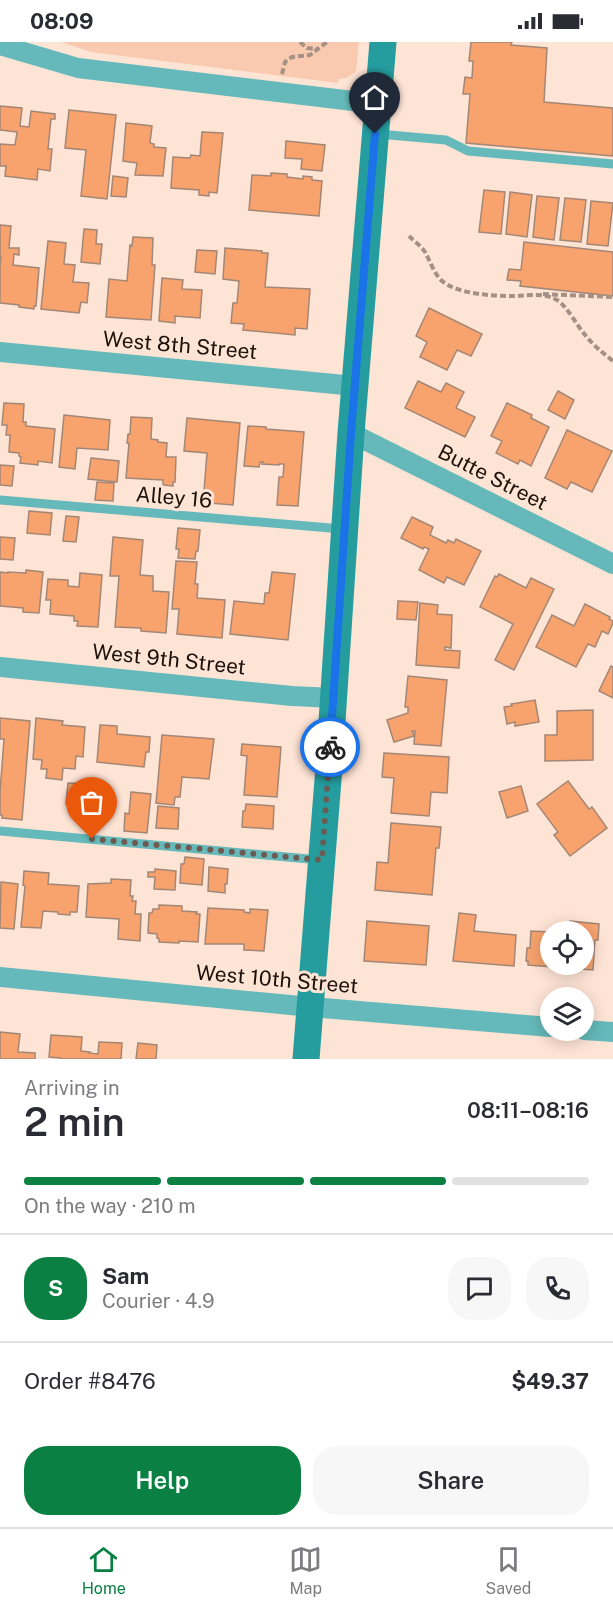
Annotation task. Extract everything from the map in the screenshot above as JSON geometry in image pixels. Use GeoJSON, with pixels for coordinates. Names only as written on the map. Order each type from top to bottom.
{"type":"FeatureCollection","features":[{"type":"Feature","properties":{"kind":"main road"},"geometry":{"type":"LineString","coordinates":[[306,1059],[351,433],[383,42]]}},
{"type":"Feature","properties":{"kind":"street"},"geometry":{"type":"LineString","coordinates":[[0,45],[78,68],[378,104]]}},
{"type":"Feature","properties":{"kind":"street","name":"West 8th Street"},"geometry":{"type":"LineString","coordinates":[[0,352],[355,386]]}},
{"type":"Feature","properties":{"kind":"street","name":"Butte Street"},"geometry":{"type":"LineString","coordinates":[[351,433],[613,564]]}},
{"type":"Feature","properties":{"kind":"street","name":"West 9th Street"},"geometry":{"type":"LineString","coordinates":[[0,667],[292,696],[333,698]]}},
{"type":"Feature","properties":{"kind":"street","name":"West 10th Street"},"geometry":{"type":"LineString","coordinates":[[0,977],[540,1026]]}},
{"type":"Feature","properties":{"kind":"street"},"geometry":{"type":"LineString","coordinates":[[594,1031],[613,1032]]}},
{"type":"Feature","properties":{"kind":"lane"},"geometry":{"type":"LineString","coordinates":[[375,134],[446,140],[468,151],[613,164]]}},
{"type":"Feature","properties":{"kind":"lane","name":"Alley 16"},"geometry":{"type":"LineString","coordinates":[[0,500],[345,529]]}},
{"type":"Feature","properties":{"kind":"lane"},"geometry":{"type":"LineString","coordinates":[[0,831],[322,860]]}},
{"type":"Feature","properties":{"kind":"path"},"geometry":{"type":"LineString","coordinates":[[300,42],[307,48],[318,49]]}},
{"type":"Feature","properties":{"kind":"path"},"geometry":{"type":"LineString","coordinates":[[281,92],[285,62],[292,57],[310,55],[327,42]]}},
{"type":"Feature","properties":{"kind":"path"},"geometry":{"type":"LineString","coordinates":[[409,236],[424,249],[440,280],[455,288],[493,295],[613,297]]}},
{"type":"Feature","properties":{"kind":"path"},"geometry":{"type":"LineString","coordinates":[[536,294],[556,300],[563,306],[586,338],[613,361]]}},
{"type":"Feature","properties":{"kind":"shaded area"},"geometry":{"type":"Polygon","coordinates":[[[61,42],[359,42],[356,72],[346,78],[338,79],[338,83],[91,52],[61,42]]]}},
{"type":"Feature","properties":{"kind":"building"},"geometry":{"type":"Polygon","coordinates":[[[471,42],[512,42],[511,45],[547,48],[544,102],[613,108],[613,156],[466,143],[470,94],[463,94],[465,77],[472,78],[473,61],[469,61],[471,42]]]}},
{"type":"Feature","properties":{"kind":"building"},"geometry":{"type":"Polygon","coordinates":[[[0,106],[22,108],[20,126],[29,127],[31,111],[55,114],[55,119],[51,119],[48,149],[52,149],[50,171],[38,169],[37,180],[5,176],[6,166],[0,166],[0,144],[15,145],[17,132],[0,130],[0,106]]]}},
{"type":"Feature","properties":{"kind":"building"},"geometry":{"type":"Polygon","coordinates":[[[69,110],[116,115],[107,199],[81,196],[86,150],[65,148],[69,110]]]}},
{"type":"Feature","properties":{"kind":"building"},"geometry":{"type":"Polygon","coordinates":[[[126,123],[152,126],[150,143],[154,144],[154,147],[166,148],[163,176],[135,175],[137,163],[123,161],[126,123]]]}},
{"type":"Feature","properties":{"kind":"building"},"geometry":{"type":"Polygon","coordinates":[[[202,132],[223,133],[217,193],[209,192],[209,196],[199,195],[199,190],[171,188],[173,157],[200,156],[202,132]]]}},
{"type":"Feature","properties":{"kind":"building"},"geometry":{"type":"Polygon","coordinates":[[[286,141],[325,145],[322,171],[301,169],[302,159],[285,158],[286,141]]]}},
{"type":"Feature","properties":{"kind":"building"},"geometry":{"type":"Polygon","coordinates":[[[271,173],[287,174],[287,177],[303,179],[303,176],[312,177],[312,180],[322,181],[319,216],[249,210],[252,175],[271,176],[271,173]]]}},
{"type":"Feature","properties":{"kind":"building"},"geometry":{"type":"Polygon","coordinates":[[[113,176],[128,178],[126,197],[111,196],[113,176]]]}},
{"type":"Feature","properties":{"kind":"building"},"geometry":{"type":"Polygon","coordinates":[[[484,190],[505,192],[501,234],[479,232],[484,190]]]}},
{"type":"Feature","properties":{"kind":"building"},"geometry":{"type":"Polygon","coordinates":[[[510,192],[532,195],[527,237],[506,234],[510,192]]]}},
{"type":"Feature","properties":{"kind":"building"},"geometry":{"type":"Polygon","coordinates":[[[537,196],[559,198],[554,240],[533,237],[537,196]]]}},
{"type":"Feature","properties":{"kind":"building"},"geometry":{"type":"Polygon","coordinates":[[[565,198],[586,200],[581,242],[560,240],[565,198]]]}},
{"type":"Feature","properties":{"kind":"building"},"geometry":{"type":"Polygon","coordinates":[[[591,201],[613,203],[608,246],[587,244],[591,201]]]}},
{"type":"Feature","properties":{"kind":"building"},"geometry":{"type":"Polygon","coordinates":[[[0,225],[11,226],[9,248],[19,248],[19,255],[14,254],[13,265],[39,268],[34,309],[0,303],[0,225]]]}},
{"type":"Feature","properties":{"kind":"building"},"geometry":{"type":"Polygon","coordinates":[[[84,229],[97,230],[96,244],[102,244],[100,264],[81,262],[84,229]]]}},
{"type":"Feature","properties":{"kind":"building"},"geometry":{"type":"Polygon","coordinates":[[[133,237],[153,238],[152,265],[155,265],[151,320],[106,317],[109,279],[127,281],[130,245],[132,246],[133,237]]]}},
{"type":"Feature","properties":{"kind":"building"},"geometry":{"type":"Polygon","coordinates":[[[48,241],[66,243],[64,264],[75,265],[73,282],[89,283],[87,303],[81,302],[79,313],[41,309],[48,241]]]}},
{"type":"Feature","properties":{"kind":"building"},"geometry":{"type":"Polygon","coordinates":[[[524,242],[613,252],[613,296],[520,286],[521,281],[507,280],[509,269],[521,270],[524,242]]]}},
{"type":"Feature","properties":{"kind":"building"},"geometry":{"type":"Polygon","coordinates":[[[225,248],[268,253],[265,287],[310,289],[307,329],[295,328],[295,335],[243,330],[244,324],[231,323],[233,303],[237,303],[239,281],[223,279],[225,248]]]}},
{"type":"Feature","properties":{"kind":"building"},"geometry":{"type":"Polygon","coordinates":[[[197,250],[217,251],[215,274],[195,272],[197,250]]]}},
{"type":"Feature","properties":{"kind":"building"},"geometry":{"type":"Polygon","coordinates":[[[162,278],[183,280],[182,289],[202,290],[200,318],[175,316],[175,323],[159,321],[162,278]]]}},
{"type":"Feature","properties":{"kind":"building"},"geometry":{"type":"Polygon","coordinates":[[[429,308],[482,334],[471,356],[457,350],[447,370],[420,357],[427,342],[416,336],[429,308]]]}},
{"type":"Feature","properties":{"kind":"building"},"geometry":{"type":"Polygon","coordinates":[[[418,381],[441,392],[446,383],[464,392],[456,408],[475,417],[465,437],[405,408],[418,381]]]}},
{"type":"Feature","properties":{"kind":"building"},"geometry":{"type":"Polygon","coordinates":[[[558,391],[574,400],[565,419],[548,410],[558,391]]]}},
{"type":"Feature","properties":{"kind":"building"},"geometry":{"type":"Polygon","coordinates":[[[4,403],[24,404],[23,422],[26,422],[26,426],[55,429],[52,463],[38,461],[38,465],[20,463],[19,453],[9,452],[10,435],[6,435],[7,425],[2,425],[4,403]]]}},
{"type":"Feature","properties":{"kind":"building"},"geometry":{"type":"Polygon","coordinates":[[[507,403],[532,415],[531,418],[549,427],[531,466],[520,460],[518,464],[496,453],[502,441],[491,436],[507,403]]]}},
{"type":"Feature","properties":{"kind":"building"},"geometry":{"type":"Polygon","coordinates":[[[64,415],[110,420],[108,450],[77,448],[75,469],[59,467],[64,415]]]}},
{"type":"Feature","properties":{"kind":"building"},"geometry":{"type":"Polygon","coordinates":[[[131,417],[152,418],[151,439],[167,443],[166,457],[176,457],[173,486],[163,485],[163,480],[126,478],[129,443],[127,443],[131,417]]]}},
{"type":"Feature","properties":{"kind":"building"},"geometry":{"type":"Polygon","coordinates":[[[187,418],[240,423],[233,505],[203,504],[207,453],[184,451],[187,418]]]}},
{"type":"Feature","properties":{"kind":"building"},"geometry":{"type":"Polygon","coordinates":[[[248,426],[304,432],[298,506],[277,505],[279,477],[283,477],[284,464],[262,464],[263,462],[260,462],[259,467],[244,466],[248,426]]]}},
{"type":"Feature","properties":{"kind":"building"},"geometry":{"type":"Polygon","coordinates":[[[567,430],[612,451],[592,492],[571,482],[567,489],[545,478],[567,430]]]}},
{"type":"Feature","properties":{"kind":"building"},"geometry":{"type":"Polygon","coordinates":[[[91,458],[119,461],[117,482],[88,479],[91,458]]]}},
{"type":"Feature","properties":{"kind":"building"},"geometry":{"type":"Polygon","coordinates":[[[0,465],[14,466],[12,486],[0,485],[0,465]]]}},
{"type":"Feature","properties":{"kind":"building"},"geometry":{"type":"Polygon","coordinates":[[[97,482],[114,483],[113,501],[95,500],[97,482]]]}},
{"type":"Feature","properties":{"kind":"building"},"geometry":{"type":"Polygon","coordinates":[[[29,511],[52,513],[50,535],[27,533],[29,511]]]}},
{"type":"Feature","properties":{"kind":"building"},"geometry":{"type":"Polygon","coordinates":[[[66,516],[79,517],[76,542],[63,541],[66,516]]]}},
{"type":"Feature","properties":{"kind":"building"},"geometry":{"type":"Polygon","coordinates":[[[412,517],[433,527],[430,535],[446,543],[448,540],[454,543],[456,539],[481,551],[464,585],[447,577],[444,583],[419,570],[429,549],[424,547],[423,549],[401,538],[412,517]]]}},
{"type":"Feature","properties":{"kind":"building"},"geometry":{"type":"Polygon","coordinates":[[[178,528],[200,530],[195,559],[178,558],[179,549],[176,549],[178,528]]]}},
{"type":"Feature","properties":{"kind":"building"},"geometry":{"type":"Polygon","coordinates":[[[0,537],[15,538],[13,560],[0,559],[0,537]]]}},
{"type":"Feature","properties":{"kind":"building"},"geometry":{"type":"Polygon","coordinates":[[[113,537],[143,540],[140,575],[153,576],[153,591],[169,592],[166,633],[141,631],[141,628],[115,627],[119,576],[110,576],[113,537]]]}},
{"type":"Feature","properties":{"kind":"building"},"geometry":{"type":"Polygon","coordinates":[[[176,561],[197,562],[195,584],[198,584],[197,598],[225,600],[222,638],[177,634],[179,609],[172,609],[176,561]]]}},
{"type":"Feature","properties":{"kind":"building"},"geometry":{"type":"Polygon","coordinates":[[[26,570],[43,572],[39,613],[23,612],[23,608],[0,606],[0,572],[26,573],[26,570]]]}},
{"type":"Feature","properties":{"kind":"building"},"geometry":{"type":"Polygon","coordinates":[[[272,572],[295,574],[288,640],[230,634],[234,601],[264,604],[265,593],[269,593],[272,572]]]}},
{"type":"Feature","properties":{"kind":"building"},"geometry":{"type":"Polygon","coordinates":[[[80,573],[102,575],[98,627],[77,626],[78,621],[74,621],[74,616],[50,614],[51,600],[46,600],[48,579],[68,580],[68,586],[79,587],[80,573]]]}},
{"type":"Feature","properties":{"kind":"building"},"geometry":{"type":"Polygon","coordinates":[[[499,574],[526,588],[531,578],[554,589],[514,670],[495,660],[513,624],[480,607],[495,576],[499,574]]]}},
{"type":"Feature","properties":{"kind":"building"},"geometry":{"type":"Polygon","coordinates":[[[398,601],[418,602],[416,620],[397,619],[398,601]]]}},
{"type":"Feature","properties":{"kind":"building"},"geometry":{"type":"Polygon","coordinates":[[[420,603],[438,605],[437,614],[452,615],[451,648],[445,647],[445,650],[460,651],[459,668],[416,665],[420,603]]]}},
{"type":"Feature","properties":{"kind":"building"},"geometry":{"type":"Polygon","coordinates":[[[585,604],[610,617],[613,623],[608,634],[602,631],[595,647],[588,644],[576,667],[536,647],[552,615],[574,626],[585,604]]]}},
{"type":"Feature","properties":{"kind":"building"},"geometry":{"type":"Polygon","coordinates":[[[611,666],[613,667],[613,698],[599,691],[611,666]]]}},
{"type":"Feature","properties":{"kind":"building"},"geometry":{"type":"Polygon","coordinates":[[[408,676],[447,680],[441,746],[414,744],[415,731],[412,731],[414,736],[394,742],[387,720],[408,713],[408,707],[405,707],[408,676]]]}},
{"type":"Feature","properties":{"kind":"building"},"geometry":{"type":"Polygon","coordinates":[[[535,700],[539,722],[515,726],[515,722],[507,724],[504,707],[535,700]]]}},
{"type":"Feature","properties":{"kind":"building"},"geometry":{"type":"Polygon","coordinates":[[[593,710],[593,760],[545,761],[545,735],[557,735],[557,711],[593,710]]]}},
{"type":"Feature","properties":{"kind":"building"},"geometry":{"type":"Polygon","coordinates":[[[0,718],[30,721],[22,820],[2,818],[0,815],[4,739],[0,739],[0,718]]]}},
{"type":"Feature","properties":{"kind":"building"},"geometry":{"type":"Polygon","coordinates":[[[36,718],[63,721],[62,725],[85,727],[83,757],[76,756],[75,769],[63,768],[62,780],[46,778],[47,769],[41,769],[42,760],[33,759],[36,718]]]}},
{"type":"Feature","properties":{"kind":"building"},"geometry":{"type":"Polygon","coordinates":[[[100,725],[117,726],[117,734],[150,737],[149,752],[146,752],[144,767],[97,762],[100,725]]]}},
{"type":"Feature","properties":{"kind":"building"},"geometry":{"type":"Polygon","coordinates":[[[162,735],[214,739],[209,779],[182,777],[180,797],[175,797],[174,805],[156,803],[162,735]]]}},
{"type":"Feature","properties":{"kind":"building"},"geometry":{"type":"Polygon","coordinates":[[[242,744],[281,747],[277,797],[244,795],[247,756],[241,755],[242,744]]]}},
{"type":"Feature","properties":{"kind":"building"},"geometry":{"type":"Polygon","coordinates":[[[384,753],[449,757],[447,793],[431,792],[429,816],[391,813],[394,778],[382,777],[384,753]]]}},
{"type":"Feature","properties":{"kind":"building"},"geometry":{"type":"Polygon","coordinates":[[[568,781],[589,809],[592,807],[607,828],[570,856],[554,835],[558,832],[537,804],[568,781]]]}},
{"type":"Feature","properties":{"kind":"building"},"geometry":{"type":"Polygon","coordinates":[[[68,783],[89,784],[87,805],[66,804],[68,783]]]}},
{"type":"Feature","properties":{"kind":"building"},"geometry":{"type":"Polygon","coordinates":[[[521,786],[528,811],[507,818],[499,792],[521,786]]]}},
{"type":"Feature","properties":{"kind":"building"},"geometry":{"type":"Polygon","coordinates":[[[131,792],[151,794],[147,833],[124,831],[125,813],[129,814],[131,792]]]}},
{"type":"Feature","properties":{"kind":"building"},"geometry":{"type":"Polygon","coordinates":[[[246,804],[274,806],[273,829],[242,827],[246,804]]]}},
{"type":"Feature","properties":{"kind":"building"},"geometry":{"type":"Polygon","coordinates":[[[158,806],[179,808],[178,829],[156,828],[158,806]]]}},
{"type":"Feature","properties":{"kind":"building"},"geometry":{"type":"Polygon","coordinates":[[[391,823],[441,827],[439,848],[436,848],[432,895],[375,890],[377,862],[388,863],[391,823]]]}},
{"type":"Feature","properties":{"kind":"building"},"geometry":{"type":"Polygon","coordinates":[[[185,857],[204,859],[202,885],[180,883],[181,864],[184,864],[185,857]]]}},
{"type":"Feature","properties":{"kind":"building"},"geometry":{"type":"Polygon","coordinates":[[[209,867],[228,869],[225,893],[208,891],[209,867]]]}},
{"type":"Feature","properties":{"kind":"building"},"geometry":{"type":"Polygon","coordinates":[[[155,869],[176,871],[175,890],[154,889],[155,877],[148,877],[148,872],[155,872],[155,869]]]}},
{"type":"Feature","properties":{"kind":"building"},"geometry":{"type":"Polygon","coordinates":[[[24,871],[49,873],[48,884],[79,886],[77,912],[70,912],[70,915],[43,911],[41,928],[21,927],[25,886],[23,885],[24,871]]]}},
{"type":"Feature","properties":{"kind":"building"},"geometry":{"type":"Polygon","coordinates":[[[111,879],[131,880],[130,896],[133,896],[132,901],[136,901],[135,914],[141,914],[140,941],[118,939],[119,919],[86,917],[88,884],[111,883],[111,879]]]}},
{"type":"Feature","properties":{"kind":"building"},"geometry":{"type":"Polygon","coordinates":[[[1,882],[18,884],[14,929],[0,928],[1,882]]]}},
{"type":"Feature","properties":{"kind":"building"},"geometry":{"type":"Polygon","coordinates":[[[159,905],[182,906],[182,911],[200,914],[198,942],[159,942],[157,934],[148,933],[149,913],[152,913],[153,909],[159,909],[159,905]]]}},
{"type":"Feature","properties":{"kind":"building"},"geometry":{"type":"Polygon","coordinates":[[[208,908],[244,910],[250,913],[250,909],[268,910],[264,951],[244,950],[244,944],[205,944],[208,908]]]}},
{"type":"Feature","properties":{"kind":"building"},"geometry":{"type":"Polygon","coordinates":[[[459,913],[476,915],[474,931],[516,935],[514,966],[453,961],[459,913]]]}},
{"type":"Feature","properties":{"kind":"building"},"geometry":{"type":"Polygon","coordinates":[[[367,921],[429,926],[426,965],[364,961],[367,921]]]}},
{"type":"Feature","properties":{"kind":"building"},"geometry":{"type":"Polygon","coordinates":[[[594,923],[599,924],[598,940],[595,940],[594,955],[594,923]]]}},
{"type":"Feature","properties":{"kind":"building"},"geometry":{"type":"Polygon","coordinates":[[[531,931],[540,931],[540,966],[528,965],[526,961],[527,948],[530,948],[531,931]]]}},
{"type":"Feature","properties":{"kind":"building"},"geometry":{"type":"Polygon","coordinates":[[[0,1032],[20,1034],[18,1052],[35,1053],[35,1059],[0,1059],[0,1032]]]}},
{"type":"Feature","properties":{"kind":"building"},"geometry":{"type":"Polygon","coordinates":[[[51,1035],[82,1037],[81,1051],[89,1053],[98,1054],[99,1042],[122,1043],[121,1059],[49,1057],[51,1035]]]}},
{"type":"Feature","properties":{"kind":"building"},"geometry":{"type":"Polygon","coordinates":[[[138,1043],[157,1045],[156,1059],[136,1059],[138,1043]]]}},
{"type":"Feature","properties":{"kind":"way so far"},"geometry":{"type":"LineString","coordinates":[[92,839],[322,860],[330,747]]}},
{"type":"Feature","properties":{"kind":"route"},"geometry":{"type":"LineString","coordinates":[[330,747],[351,433],[375,134]]}}]}
